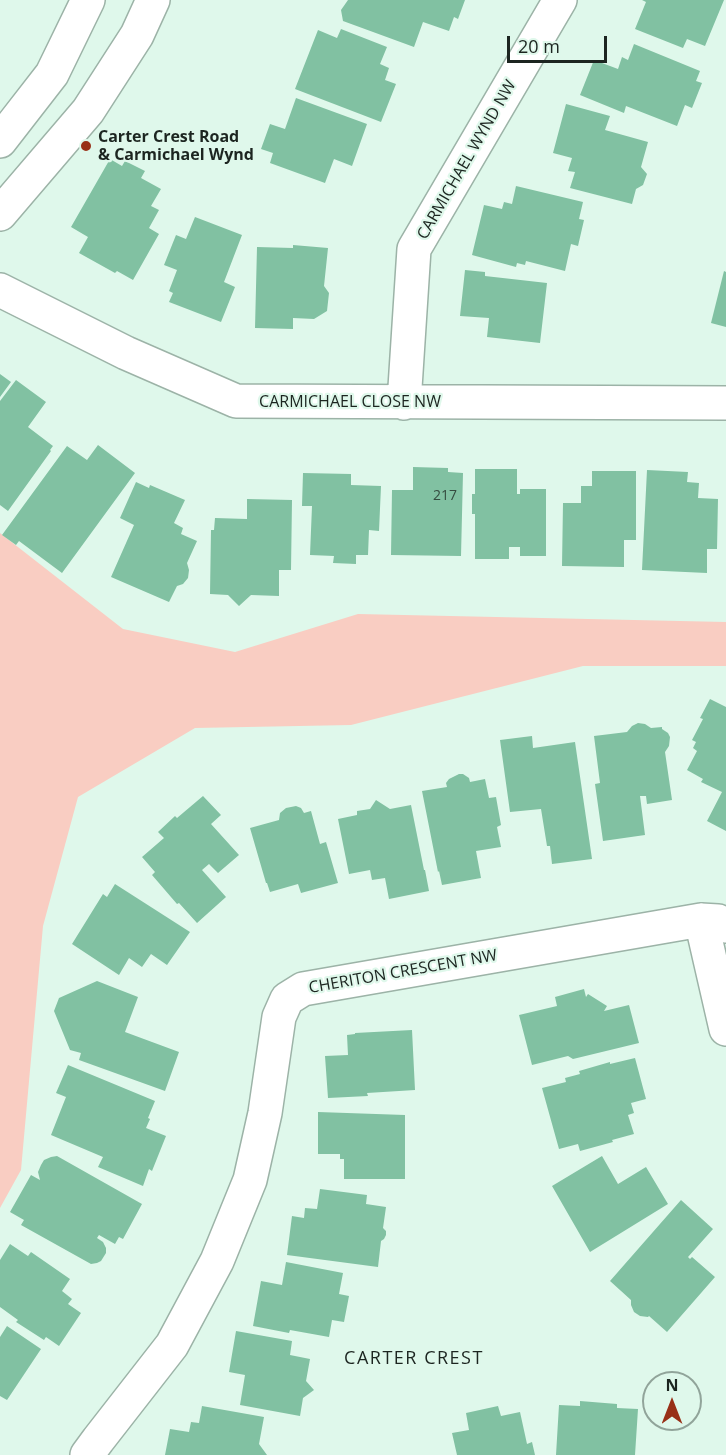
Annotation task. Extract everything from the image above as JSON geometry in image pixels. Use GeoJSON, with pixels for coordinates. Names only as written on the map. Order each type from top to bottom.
{"type":"FeatureCollection","features":[{"type":"Feature","properties":{"kind":"street"},"geometry":{"type":"LineString","coordinates":[[0,141],[52,74],[88,0]]}},
{"type":"Feature","properties":{"kind":"street"},"geometry":{"type":"LineString","coordinates":[[0,214],[88,111],[137,35],[153,0]]}},
{"type":"Feature","properties":{"kind":"street","name":"CARMICHAEL WYND NW"},"geometry":{"type":"LineString","coordinates":[[404,403],[414,249],[560,0]]}},
{"type":"Feature","properties":{"kind":"street","name":"CARMICHAEL CLOSE NW"},"geometry":{"type":"LineString","coordinates":[[0,290],[126,353],[236,402],[726,403]]}},
{"type":"Feature","properties":{"kind":"street","name":"CHERITON CRESCENT NW"},"geometry":{"type":"LineString","coordinates":[[87,1455],[172,1345],[218,1261],[250,1180],[265,1113],[279,1017],[287,999],[303,989],[713,923],[726,1029]]}},
{"type":"Feature","properties":{"kind":"shaded area"},"geometry":{"type":"Polygon","coordinates":[[[0,533],[123,629],[235,652],[358,614],[726,622],[726,666],[583,666],[351,725],[195,728],[78,797],[43,926],[21,1170],[0,1208],[0,533]]]}},
{"type":"Feature","properties":{"kind":"building"},"geometry":{"type":"Polygon","coordinates":[[[348,0],[465,0],[458,19],[454,17],[449,31],[423,22],[414,47],[343,21],[341,10],[348,0]]]}},
{"type":"Feature","properties":{"kind":"building"},"geometry":{"type":"Polygon","coordinates":[[[642,0],[724,0],[705,46],[687,39],[683,48],[635,29],[646,2],[642,0]]]}},
{"type":"Feature","properties":{"kind":"building"},"geometry":{"type":"Polygon","coordinates":[[[341,29],[387,47],[380,64],[389,68],[385,80],[396,84],[381,122],[295,89],[318,30],[337,38],[341,29]]]}},
{"type":"Feature","properties":{"kind":"building"},"geometry":{"type":"Polygon","coordinates":[[[634,44],[700,71],[696,81],[702,83],[692,108],[685,105],[677,126],[626,106],[624,113],[580,95],[594,60],[618,69],[622,57],[628,60],[634,44]]]}},
{"type":"Feature","properties":{"kind":"building"},"geometry":{"type":"Polygon","coordinates":[[[296,98],[367,124],[352,166],[334,159],[325,183],[270,163],[273,153],[261,149],[270,124],[285,129],[296,98]]]}},
{"type":"Feature","properties":{"kind":"building"},"geometry":{"type":"Polygon","coordinates":[[[566,104],[610,116],[605,130],[648,142],[641,167],[647,174],[643,185],[636,189],[632,204],[570,188],[575,172],[568,171],[572,158],[553,153],[566,104]]]}},
{"type":"Feature","properties":{"kind":"building"},"geometry":{"type":"Polygon","coordinates":[[[110,159],[122,166],[125,161],[145,171],[141,178],[161,189],[151,206],[159,210],[149,228],[159,234],[133,280],[79,253],[88,237],[71,227],[110,159]]]}},
{"type":"Feature","properties":{"kind":"building"},"geometry":{"type":"Polygon","coordinates":[[[516,186],[583,202],[579,219],[584,220],[578,246],[571,244],[565,271],[526,261],[525,265],[517,263],[516,267],[472,255],[484,205],[502,209],[504,202],[512,204],[516,186]]]}},
{"type":"Feature","properties":{"kind":"building"},"geometry":{"type":"Polygon","coordinates":[[[195,217],[242,235],[224,282],[235,287],[221,322],[169,302],[173,293],[169,291],[177,270],[164,265],[176,235],[186,239],[195,217]]]}},
{"type":"Feature","properties":{"kind":"building"},"geometry":{"type":"Polygon","coordinates":[[[293,245],[328,248],[324,286],[329,293],[327,311],[314,319],[293,318],[293,329],[255,328],[257,247],[293,248],[293,245]]]}},
{"type":"Feature","properties":{"kind":"building"},"geometry":{"type":"Polygon","coordinates":[[[465,270],[485,272],[485,276],[547,283],[540,343],[487,337],[489,318],[460,316],[465,270]]]}},
{"type":"Feature","properties":{"kind":"building"},"geometry":{"type":"Polygon","coordinates":[[[724,271],[726,272],[726,327],[711,323],[724,271]]]}},
{"type":"Feature","properties":{"kind":"building"},"geometry":{"type":"Polygon","coordinates":[[[0,374],[11,382],[0,397],[0,374]]]}},
{"type":"Feature","properties":{"kind":"building"},"geometry":{"type":"Polygon","coordinates":[[[16,380],[46,402],[28,427],[53,446],[8,511],[0,505],[0,401],[16,380]]]}},
{"type":"Feature","properties":{"kind":"building"},"geometry":{"type":"Polygon","coordinates":[[[98,445],[135,473],[62,573],[19,541],[16,545],[2,535],[67,446],[87,460],[98,445]]]}},
{"type":"Feature","properties":{"kind":"building"},"geometry":{"type":"Polygon","coordinates":[[[413,467],[448,468],[448,472],[463,473],[461,556],[391,555],[392,490],[413,490],[413,467]]]}},
{"type":"Feature","properties":{"kind":"building"},"geometry":{"type":"Polygon","coordinates":[[[475,469],[517,469],[517,494],[520,494],[520,489],[546,489],[546,556],[520,556],[520,547],[509,547],[509,559],[475,559],[475,514],[472,514],[472,494],[475,494],[475,469]]]}},
{"type":"Feature","properties":{"kind":"building"},"geometry":{"type":"Polygon","coordinates":[[[647,470],[688,472],[687,482],[699,483],[698,498],[718,499],[717,549],[707,549],[707,573],[642,570],[647,470]]]}},
{"type":"Feature","properties":{"kind":"building"},"geometry":{"type":"Polygon","coordinates":[[[592,471],[636,471],[636,540],[624,540],[624,567],[562,566],[563,503],[581,503],[581,486],[592,486],[592,471]]]}},
{"type":"Feature","properties":{"kind":"building"},"geometry":{"type":"Polygon","coordinates":[[[303,473],[351,474],[351,485],[381,486],[379,531],[369,530],[368,555],[356,555],[356,564],[333,563],[334,556],[310,555],[312,506],[302,506],[303,473]]]}},
{"type":"Feature","properties":{"kind":"building"},"geometry":{"type":"Polygon","coordinates":[[[136,482],[149,488],[150,485],[185,500],[174,523],[183,528],[181,534],[197,541],[187,563],[188,578],[183,584],[177,586],[169,602],[111,577],[134,525],[120,518],[136,482]]]}},
{"type":"Feature","properties":{"kind":"building"},"geometry":{"type":"Polygon","coordinates":[[[247,499],[292,500],[291,570],[279,570],[279,596],[251,595],[239,606],[228,595],[210,594],[211,530],[214,530],[215,518],[247,519],[247,499]]]}},
{"type":"Feature","properties":{"kind":"building"},"geometry":{"type":"Polygon","coordinates":[[[710,699],[726,707],[726,831],[707,821],[722,792],[701,782],[703,779],[687,770],[697,751],[693,748],[696,742],[692,740],[710,699]]]}},
{"type":"Feature","properties":{"kind":"building"},"geometry":{"type":"Polygon","coordinates":[[[638,723],[651,728],[662,727],[670,737],[669,746],[665,752],[672,800],[647,804],[646,796],[640,796],[645,835],[603,841],[595,784],[600,783],[594,736],[627,732],[638,723]]]}},
{"type":"Feature","properties":{"kind":"building"},"geometry":{"type":"Polygon","coordinates":[[[532,736],[533,748],[575,742],[592,859],[552,864],[541,809],[510,812],[500,740],[532,736]]]}},
{"type":"Feature","properties":{"kind":"building"},"geometry":{"type":"Polygon","coordinates":[[[459,774],[469,778],[470,782],[485,779],[489,798],[496,797],[501,825],[497,827],[501,847],[476,851],[481,878],[442,885],[422,791],[447,787],[446,783],[449,779],[459,774]]]}},
{"type":"Feature","properties":{"kind":"building"},"geometry":{"type":"Polygon","coordinates":[[[203,796],[221,815],[211,824],[239,855],[218,873],[209,864],[202,870],[226,897],[197,923],[152,875],[155,872],[142,857],[164,838],[158,832],[175,816],[177,818],[203,796]]]}},
{"type":"Feature","properties":{"kind":"building"},"geometry":{"type":"Polygon","coordinates":[[[376,800],[390,809],[411,805],[429,891],[389,899],[385,878],[372,880],[370,870],[349,874],[338,819],[357,815],[357,811],[370,809],[376,800]]]}},
{"type":"Feature","properties":{"kind":"building"},"geometry":{"type":"Polygon","coordinates":[[[296,806],[304,813],[311,811],[320,844],[326,842],[338,883],[301,893],[298,884],[270,892],[250,828],[279,820],[280,813],[286,808],[296,806]]]}},
{"type":"Feature","properties":{"kind":"building"},"geometry":{"type":"Polygon","coordinates":[[[115,884],[190,932],[167,965],[151,954],[142,967],[129,958],[119,975],[72,944],[103,894],[107,897],[115,884]]]}},
{"type":"Feature","properties":{"kind":"building"},"geometry":{"type":"Polygon","coordinates":[[[97,981],[138,997],[125,1032],[179,1052],[165,1091],[79,1060],[81,1053],[70,1050],[54,1011],[59,998],[97,981]]]}},
{"type":"Feature","properties":{"kind":"building"},"geometry":{"type":"Polygon","coordinates":[[[584,989],[586,997],[588,994],[607,1006],[604,1011],[629,1005],[639,1043],[573,1059],[568,1056],[532,1065],[519,1015],[557,1006],[555,997],[584,989]]]}},
{"type":"Feature","properties":{"kind":"building"},"geometry":{"type":"Polygon","coordinates":[[[412,1030],[415,1090],[328,1098],[325,1056],[348,1055],[347,1035],[412,1030]]]}},
{"type":"Feature","properties":{"kind":"building"},"geometry":{"type":"Polygon","coordinates":[[[635,1058],[646,1099],[631,1103],[634,1113],[628,1115],[634,1134],[580,1151],[578,1144],[559,1149],[542,1088],[566,1082],[565,1078],[580,1074],[579,1071],[635,1058]]]}},
{"type":"Feature","properties":{"kind":"building"},"geometry":{"type":"Polygon","coordinates":[[[68,1065],[155,1101],[146,1128],[166,1136],[152,1171],[149,1169],[143,1186],[98,1167],[103,1157],[51,1135],[66,1097],[56,1093],[68,1065]]]}},
{"type":"Feature","properties":{"kind":"building"},"geometry":{"type":"Polygon","coordinates":[[[318,1112],[405,1115],[405,1179],[344,1179],[344,1159],[340,1159],[340,1154],[318,1154],[318,1112]]]}},
{"type":"Feature","properties":{"kind":"building"},"geometry":{"type":"Polygon","coordinates":[[[57,1156],[142,1204],[123,1239],[119,1237],[115,1244],[99,1235],[97,1238],[103,1242],[106,1253],[97,1263],[91,1264],[21,1225],[24,1220],[10,1212],[31,1175],[40,1180],[38,1172],[44,1160],[57,1156]]]}},
{"type":"Feature","properties":{"kind":"building"},"geometry":{"type":"Polygon","coordinates":[[[602,1156],[618,1184],[646,1167],[668,1204],[590,1252],[552,1186],[602,1156]]]}},
{"type":"Feature","properties":{"kind":"building"},"geometry":{"type":"Polygon","coordinates":[[[320,1189],[367,1195],[366,1204],[386,1207],[383,1228],[386,1235],[381,1241],[378,1267],[287,1255],[292,1216],[304,1218],[305,1208],[317,1209],[320,1189]]]}},
{"type":"Feature","properties":{"kind":"building"},"geometry":{"type":"Polygon","coordinates":[[[681,1200],[713,1229],[688,1257],[690,1259],[692,1257],[715,1277],[667,1332],[649,1316],[640,1316],[634,1312],[631,1300],[610,1281],[681,1200]]]}},
{"type":"Feature","properties":{"kind":"building"},"geometry":{"type":"Polygon","coordinates":[[[10,1244],[28,1256],[31,1252],[70,1279],[62,1291],[72,1299],[68,1304],[81,1313],[59,1346],[46,1337],[44,1340],[16,1322],[18,1320],[0,1307],[0,1260],[10,1244]]]}},
{"type":"Feature","properties":{"kind":"building"},"geometry":{"type":"Polygon","coordinates":[[[286,1262],[343,1273],[339,1294],[349,1296],[344,1322],[332,1320],[329,1337],[253,1326],[261,1281],[282,1285],[286,1262]]]}},
{"type":"Feature","properties":{"kind":"building"},"geometry":{"type":"Polygon","coordinates":[[[7,1326],[41,1349],[7,1400],[0,1396],[0,1337],[7,1326]]]}},
{"type":"Feature","properties":{"kind":"building"},"geometry":{"type":"Polygon","coordinates":[[[236,1331],[292,1341],[290,1355],[310,1359],[306,1381],[314,1390],[303,1398],[300,1416],[240,1405],[245,1375],[229,1372],[236,1331]]]}},
{"type":"Feature","properties":{"kind":"building"},"geometry":{"type":"Polygon","coordinates":[[[580,1401],[617,1404],[617,1408],[638,1409],[635,1455],[556,1455],[559,1405],[580,1406],[580,1401]]]}},
{"type":"Feature","properties":{"kind":"building"},"geometry":{"type":"Polygon","coordinates":[[[202,1406],[264,1417],[259,1444],[267,1455],[165,1455],[170,1429],[189,1432],[191,1422],[199,1423],[202,1406]]]}},
{"type":"Feature","properties":{"kind":"building"},"geometry":{"type":"Polygon","coordinates":[[[498,1406],[501,1416],[520,1412],[527,1444],[532,1442],[535,1455],[457,1455],[452,1433],[469,1430],[466,1413],[498,1406]]]}},
{"type":"Feature","properties":{"kind":"place","name":"Carter Crest Road & Carmichael Wynd"},"geometry":{"type":"Point","coordinates":[86,146]}},
{"type":"Feature","properties":{"kind":"district","name":"CARTER CREST"},"geometry":{"type":"Point","coordinates":[414,1359]}}]}
